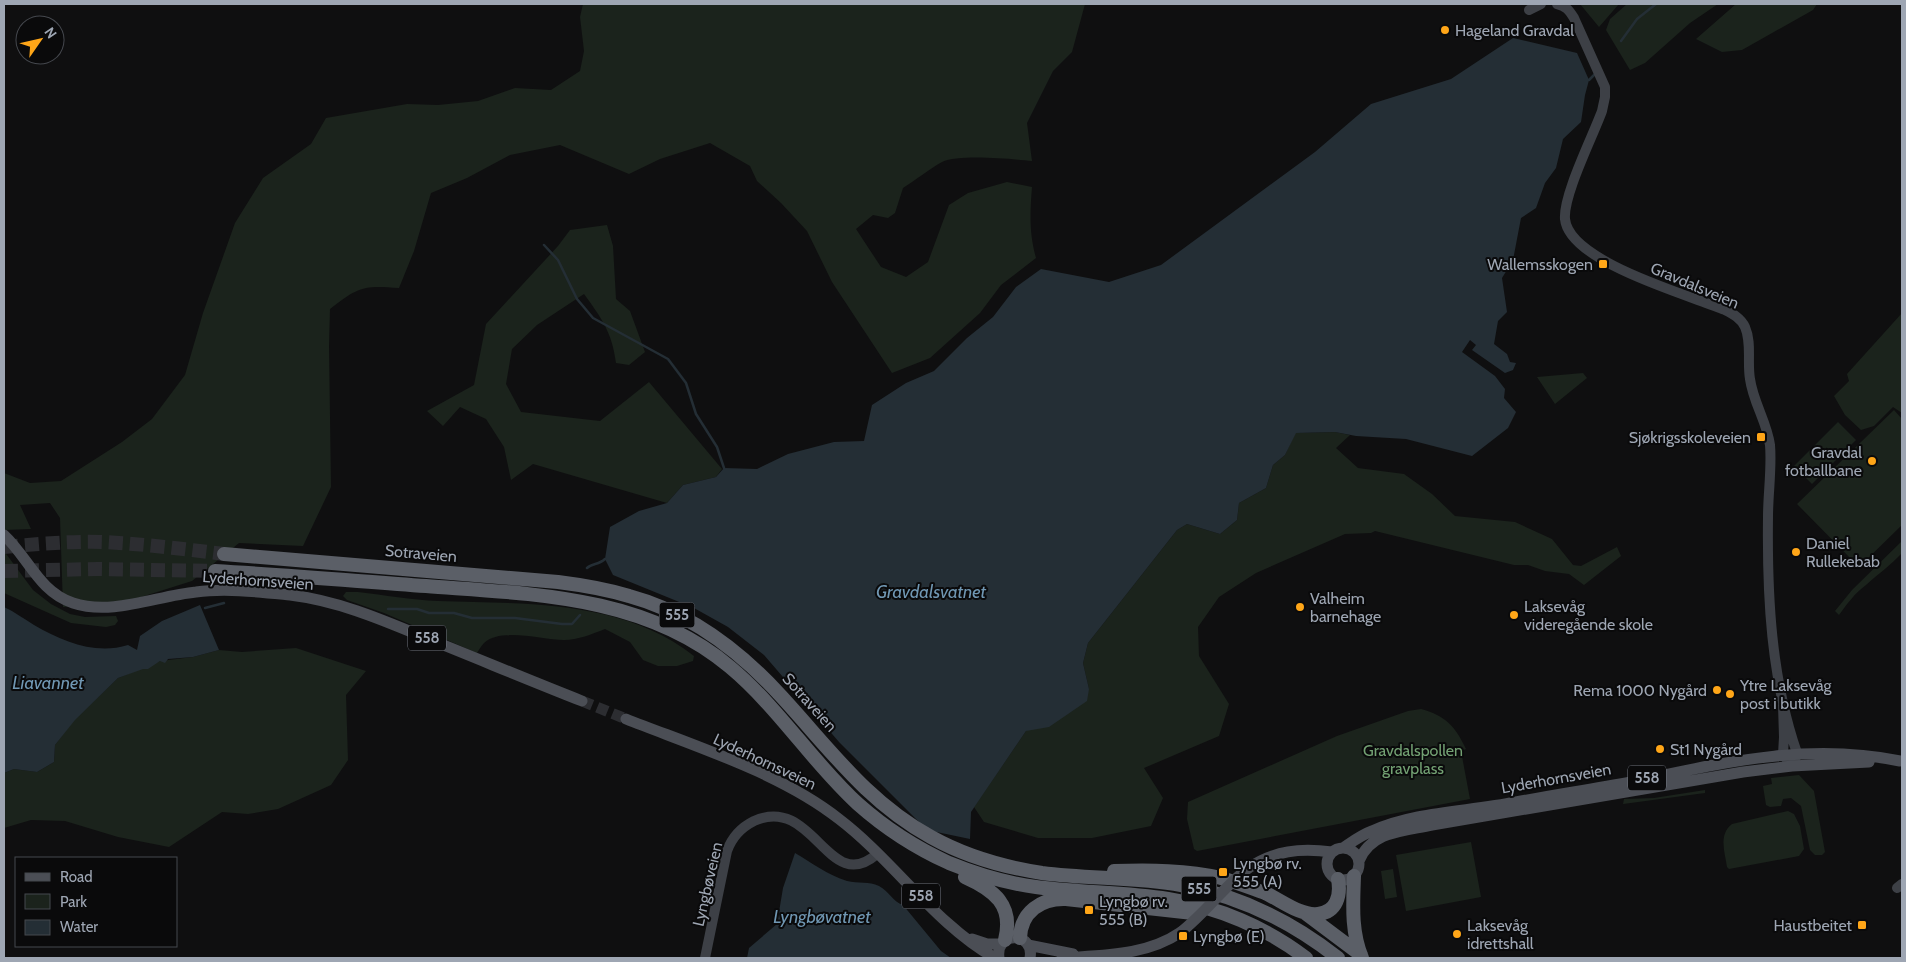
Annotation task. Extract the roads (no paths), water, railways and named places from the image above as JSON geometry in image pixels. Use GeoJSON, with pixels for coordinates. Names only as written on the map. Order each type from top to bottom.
{"type":"FeatureCollection","features":[{"type":"Feature","properties":{"kind":"highway","name":"Sotraveien"},"geometry":{"type":"LineString","coordinates":[[224,554],[558,582],[610,591],[646,602],[688,620],[714,636],[739,655],[782,696],[859,783],[906,822],[932,838],[981,859],[1044,873],[1156,882],[1191,887],[1242,901],[1291,925],[1338,958]]}},
{"type":"Feature","properties":{"kind":"highway","name":"Sotraveien"},"geometry":{"type":"LineString","coordinates":[[215,571],[557,597],[617,608],[653,621],[705,648],[728,665],[770,705],[856,802],[899,836],[949,863],[976,873],[1037,887],[1168,899],[1214,910],[1251,925],[1306,958]]}},
{"type":"Feature","properties":{"kind":"highway","name":"555"},"geometry":{"type":"LineString","coordinates":[[899,836],[920,856],[976,882],[992,892],[1002,904],[1008,917],[1003,942]]}},
{"type":"Feature","properties":{"kind":"highway","name":"555"},"geometry":{"type":"LineString","coordinates":[[1044,873],[1141,870],[1183,872],[1222,879],[1266,894],[1304,912],[1362,957]]}},
{"type":"Feature","properties":{"kind":"highway","name":"555"},"geometry":{"type":"LineString","coordinates":[[1354,876],[1352,915],[1362,957]]}},
{"type":"Feature","properties":{"kind":"highway"},"geometry":{"type":"LineString","coordinates":[[1304,912],[1318,914],[1334,906],[1339,898],[1338,879]]}},
{"type":"Feature","properties":{"kind":"highway","name":"555"},"geometry":{"type":"LineString","coordinates":[[1024,941],[1021,925],[1026,915],[1045,902],[1058,899],[1188,912],[1251,925]]}},
{"type":"Feature","properties":{"kind":"main road"},"geometry":{"type":"LineString","coordinates":[[1528,10],[1541,4]]}},
{"type":"Feature","properties":{"kind":"main road","name":"Gravdalsveien"},"geometry":{"type":"LineString","coordinates":[[1561,4],[1569,10],[1577,24],[1606,87],[1606,97],[1602,111],[1568,197],[1565,218],[1572,235],[1581,246],[1621,269],[1725,310],[1739,318],[1745,326],[1748,335],[1749,377],[1752,392],[1770,444],[1768,551],[1774,652],[1783,705],[1797,753]]}},
{"type":"Feature","properties":{"kind":"main road","name":"Lyderhornsveien"},"geometry":{"type":"LineString","coordinates":[[4,535],[12,542],[48,589],[73,603],[94,607],[116,606],[177,594],[208,591],[282,595],[318,600],[357,610],[582,701]]}},
{"type":"Feature","properties":{"kind":"main road","name":"Gravdalsveien"},"geometry":{"type":"LineString","coordinates":[[1783,705],[1783,754]]}},
{"type":"Feature","properties":{"kind":"main road","name":"Lyderhornsveien"},"geometry":{"type":"LineString","coordinates":[[626,719],[736,763],[793,789],[839,818],[936,911],[975,946],[995,958]]}},
{"type":"Feature","properties":{"kind":"main road"},"geometry":{"type":"LineString","coordinates":[[1792,766],[1797,753]]}},
{"type":"Feature","properties":{"kind":"main road"},"geometry":{"type":"LineString","coordinates":[[1783,754],[1792,766]]}},
{"type":"Feature","properties":{"kind":"main road","name":"Lyderhornsveien"},"geometry":{"type":"LineString","coordinates":[[1338,850],[1372,830],[1419,817],[1511,803],[1783,754],[1847,754],[1876,756],[1901,762]]}},
{"type":"Feature","properties":{"kind":"main road","name":"Lyderhornsveien"},"geometry":{"type":"LineString","coordinates":[[1359,861],[1368,845],[1384,836],[1399,832],[1630,791],[1792,766],[1901,762]]}},
{"type":"Feature","properties":{"kind":"main road","name":"Lyngbøveien"},"geometry":{"type":"LineString","coordinates":[[705,958],[727,852],[732,839],[746,825],[766,817],[775,816],[788,819],[803,827],[836,858],[853,866],[869,861],[877,854]]}},
{"type":"Feature","properties":{"kind":"main road"},"geometry":{"type":"LineString","coordinates":[[1299,850],[1328,868]]}},
{"type":"Feature","properties":{"kind":"main road","name":"558"},"geometry":{"type":"LineString","coordinates":[[1062,958],[1151,948],[1181,932],[1196,920],[1226,887],[1247,869],[1270,856],[1299,850],[1338,850]]}},
{"type":"Feature","properties":{"kind":"main road"},"geometry":{"type":"LineString","coordinates":[[1354,876],[1349,879],[1338,879],[1331,875],[1328,868],[1328,859],[1338,850],[1353,851],[1359,861]]}},
{"type":"Feature","properties":{"kind":"main road","name":"558"},"geometry":{"type":"LineString","coordinates":[[1354,876],[1359,866],[1359,861]]}},
{"type":"Feature","properties":{"kind":"main road","name":"Lyderhornsveien"},"geometry":{"type":"LineString","coordinates":[[966,937],[987,944],[1003,942]]}},
{"type":"Feature","properties":{"kind":"main road","name":"558"},"geometry":{"type":"LineString","coordinates":[[1003,942],[1015,937],[1061,952],[1089,956]]}},
{"type":"Feature","properties":{"kind":"main road"},"geometry":{"type":"LineString","coordinates":[[1024,941],[1030,950],[1030,958]]}},
{"type":"Feature","properties":{"kind":"main road"},"geometry":{"type":"LineString","coordinates":[[999,958],[998,952],[1003,942]]}},
{"type":"Feature","properties":{"kind":"water","name":"Gravdalsvatnet"},"geometry":{"type":"Polygon","coordinates":[[[1513,38],[1577,53],[1589,80],[1581,122],[1563,139],[1556,168],[1545,183],[1536,208],[1521,218],[1513,260],[1502,278],[1507,312],[1498,321],[1494,344],[1507,354],[1510,362],[1516,363],[1513,370],[1505,373],[1472,350],[1476,345],[1470,340],[1462,352],[1495,376],[1505,389],[1504,398],[1516,412],[1508,428],[1472,456],[1406,439],[1356,436],[1335,432],[1296,433],[1285,455],[1273,465],[1266,488],[1239,503],[1237,520],[1220,534],[1187,524],[1177,530],[1088,643],[1083,663],[1089,689],[1087,701],[1049,727],[1026,731],[971,812],[970,839],[927,830],[839,742],[764,655],[728,627],[694,608],[613,575],[605,559],[610,527],[639,511],[667,503],[683,485],[716,477],[724,468],[757,469],[788,454],[834,442],[864,441],[872,405],[906,383],[934,371],[967,338],[993,317],[1016,287],[1041,269],[1109,282],[1161,265],[1315,152],[1371,104],[1451,79],[1513,38]]]}},
{"type":"Feature","properties":{"kind":"water","name":"Liavannet"},"geometry":{"type":"Polygon","coordinates":[[[200,605],[219,650],[193,657],[168,659],[165,663],[160,661],[148,669],[118,678],[75,720],[55,745],[54,762],[37,772],[14,769],[4,773],[4,607],[56,637],[80,645],[92,648],[116,648],[128,645],[137,650],[140,636],[162,621],[200,605]]]}},
{"type":"Feature","properties":{"kind":"water","name":"Lyngbøvatnet"},"geometry":{"type":"Polygon","coordinates":[[[795,853],[833,876],[851,882],[871,884],[882,888],[903,905],[941,951],[951,958],[747,958],[749,948],[777,924],[783,888],[795,853]]]}},
{"type":"Feature","properties":{"kind":"waterway"},"geometry":{"type":"LineString","coordinates":[[1621,41],[1637,19],[1656,4]]}},
{"type":"Feature","properties":{"kind":"waterway"},"geometry":{"type":"LineString","coordinates":[[1589,80],[1595,74]]}},
{"type":"Feature","properties":{"kind":"waterway"},"geometry":{"type":"LineString","coordinates":[[544,245],[558,260],[577,299],[593,318],[668,359],[686,383],[696,414],[717,447],[724,468]]}},
{"type":"Feature","properties":{"kind":"waterway"},"geometry":{"type":"LineString","coordinates":[[587,568],[605,559]]}},
{"type":"Feature","properties":{"kind":"waterway"},"geometry":{"type":"LineString","coordinates":[[205,608],[224,603]]}},
{"type":"Feature","properties":{"kind":"waterway"},"geometry":{"type":"LineString","coordinates":[[388,609],[417,609],[429,613],[454,613],[472,618],[515,618],[562,624],[572,624],[580,615]]}},
{"type":"Feature","properties":{"kind":"tunnel"},"geometry":{"type":"LineString","coordinates":[[4,547],[66,542],[103,542],[149,545],[224,554]]}},
{"type":"Feature","properties":{"kind":"tunnel"},"geometry":{"type":"LineString","coordinates":[[4,571],[98,569],[215,571]]}},
{"type":"Feature","properties":{"kind":"tunnel"},"geometry":{"type":"LineString","coordinates":[[582,701],[626,719]]}},
{"type":"Feature","properties":{"kind":"place","name":"Hageland Gravdal"},"geometry":{"type":"Point","coordinates":[1445,30]}},
{"type":"Feature","properties":{"kind":"place","name":"Wallemsskogen"},"geometry":{"type":"Point","coordinates":[1603,264]}},
{"type":"Feature","properties":{"kind":"place","name":"Sjøkrigsskoleveien"},"geometry":{"type":"Point","coordinates":[1761,437]}},
{"type":"Feature","properties":{"kind":"place","name":"Gravdal fotballbane"},"geometry":{"type":"Point","coordinates":[1872,461]}},
{"type":"Feature","properties":{"kind":"place","name":"Daniel Rullekebab"},"geometry":{"type":"Point","coordinates":[1796,552]}},
{"type":"Feature","properties":{"kind":"place","name":"Valheim barnehage"},"geometry":{"type":"Point","coordinates":[1300,607]}},
{"type":"Feature","properties":{"kind":"place","name":"Laksevåg videregående skole"},"geometry":{"type":"Point","coordinates":[1514,615]}},
{"type":"Feature","properties":{"kind":"place","name":"Rema 1000 Nygård"},"geometry":{"type":"Point","coordinates":[1717,690]}},
{"type":"Feature","properties":{"kind":"place","name":"Ytre Laksevåg post i butikk"},"geometry":{"type":"Point","coordinates":[1730,694]}},
{"type":"Feature","properties":{"kind":"place","name":"St1 Nygård"},"geometry":{"type":"Point","coordinates":[1660,749]}},
{"type":"Feature","properties":{"kind":"place","name":"Lyngbø rv. 555 (A)"},"geometry":{"type":"Point","coordinates":[1223,872]}},
{"type":"Feature","properties":{"kind":"place","name":"Lyngbø rv. 555 (B)"},"geometry":{"type":"Point","coordinates":[1089,910]}},
{"type":"Feature","properties":{"kind":"place","name":"Haustbeitet"},"geometry":{"type":"Point","coordinates":[1862,925]}},
{"type":"Feature","properties":{"kind":"place","name":"Laksevåg idrettshall"},"geometry":{"type":"Point","coordinates":[1457,934]}},
{"type":"Feature","properties":{"kind":"place","name":"Lyngbø (E)"},"geometry":{"type":"Point","coordinates":[1183,936]}},
{"type":"Feature","properties":{"kind":"park label","name":"Gravdalspollen gravplass"},"geometry":{"type":"Point","coordinates":[1413,759]}}]}
